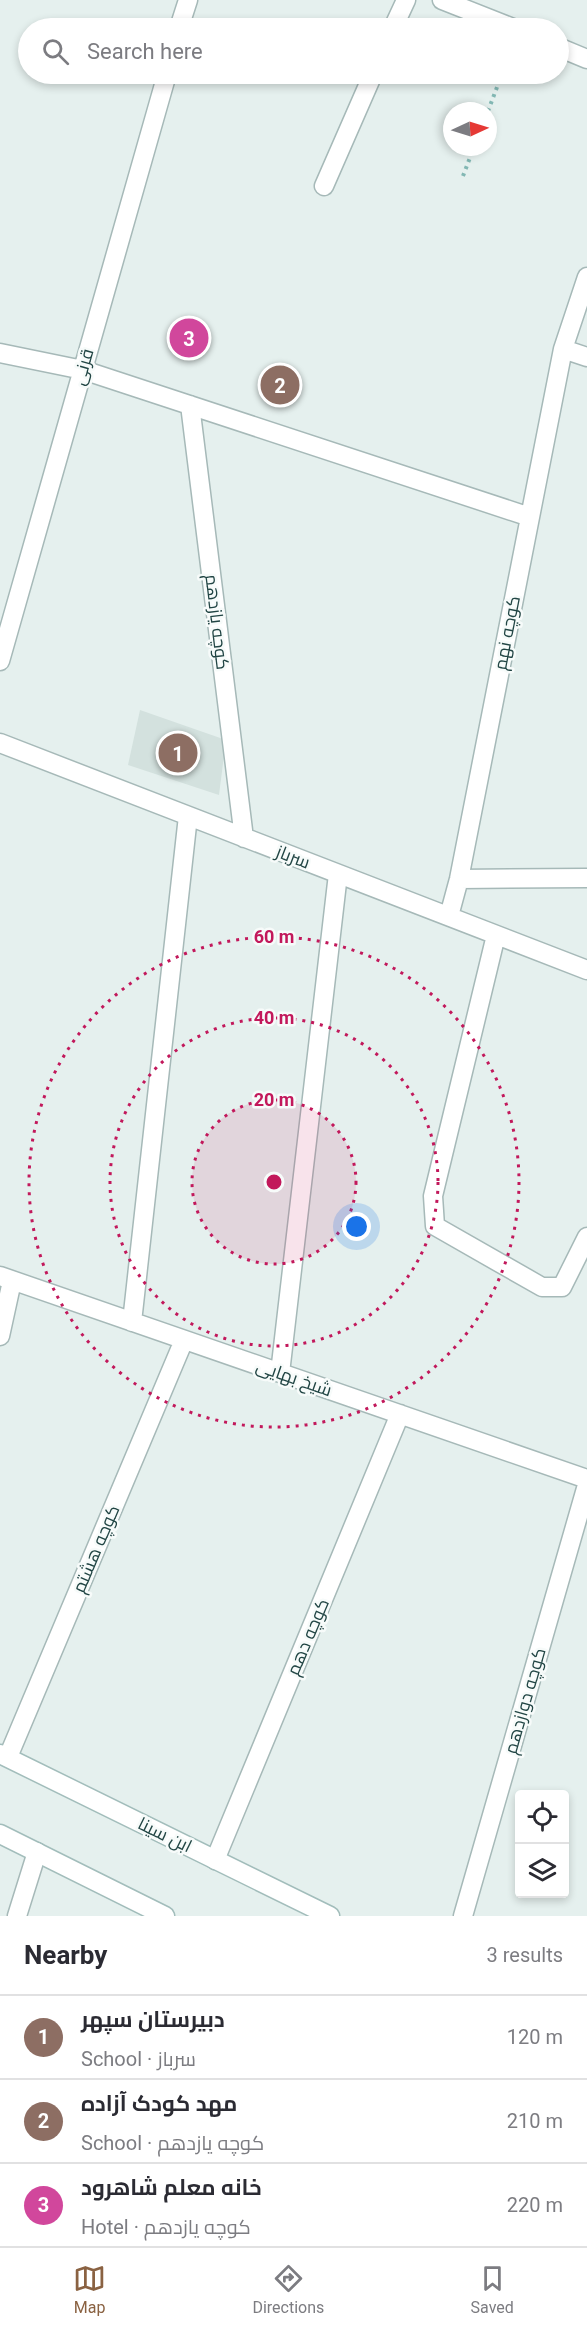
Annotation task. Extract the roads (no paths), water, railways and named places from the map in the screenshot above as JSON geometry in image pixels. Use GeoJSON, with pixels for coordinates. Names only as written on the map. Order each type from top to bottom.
{"type":"FeatureCollection","features":[{"type":"Feature","properties":{"kind":"street"},"geometry":{"type":"LineString","coordinates":[[182,18],[188,0]]}},
{"type":"Feature","properties":{"kind":"street"},"geometry":{"type":"LineString","coordinates":[[398,18],[406,0]]}},
{"type":"Feature","properties":{"kind":"street"},"geometry":{"type":"LineString","coordinates":[[442,0],[488,18]]}},
{"type":"Feature","properties":{"kind":"street"},"geometry":{"type":"LineString","coordinates":[[569,52],[587,59]]}},
{"type":"Feature","properties":{"kind":"street","name":"قرنی"},"geometry":{"type":"LineString","coordinates":[[0,660],[164,84]]}},
{"type":"Feature","properties":{"kind":"street"},"geometry":{"type":"LineString","coordinates":[[324,186],[369,84]]}},
{"type":"Feature","properties":{"kind":"street"},"geometry":{"type":"LineString","coordinates":[[587,277],[563,349],[587,357]]}},
{"type":"Feature","properties":{"kind":"street","name":"کوچه نهم"},"geometry":{"type":"LineString","coordinates":[[449,916],[459,879],[563,349]]}},
{"type":"Feature","properties":{"kind":"street"},"geometry":{"type":"LineString","coordinates":[[0,353],[82,370],[530,517]]}},
{"type":"Feature","properties":{"kind":"street","name":"کوچه یازدهم"},"geometry":{"type":"LineString","coordinates":[[190,405],[244,838]]}},
{"type":"Feature","properties":{"kind":"street","name":"سرباز"},"geometry":{"type":"LineString","coordinates":[[0,743],[587,969]]}},
{"type":"Feature","properties":{"kind":"street"},"geometry":{"type":"LineString","coordinates":[[132,1322],[188,816]]}},
{"type":"Feature","properties":{"kind":"street"},"geometry":{"type":"LineString","coordinates":[[280,1373],[338,874]]}},
{"type":"Feature","properties":{"kind":"street"},"geometry":{"type":"LineString","coordinates":[[459,879],[587,878]]}},
{"type":"Feature","properties":{"kind":"street"},"geometry":{"type":"LineString","coordinates":[[496,935],[433,1196],[435,1226],[542,1287],[562,1287],[587,1237]]}},
{"type":"Feature","properties":{"kind":"street"},"geometry":{"type":"LineString","coordinates":[[0,1336],[6,1278]]}},
{"type":"Feature","properties":{"kind":"street","name":"شیخ بهایی"},"geometry":{"type":"LineString","coordinates":[[6,1278],[587,1479]]}},
{"type":"Feature","properties":{"kind":"street","name":"کوچه هشتم"},"geometry":{"type":"LineString","coordinates":[[4,1755],[184,1340]]}},
{"type":"Feature","properties":{"kind":"street","name":"کوچه دهم"},"geometry":{"type":"LineString","coordinates":[[215,1860],[400,1414]]}},
{"type":"Feature","properties":{"kind":"street","name":"کوچه دوازدهم"},"geometry":{"type":"LineString","coordinates":[[463,1916],[587,1485]]}},
{"type":"Feature","properties":{"kind":"street","name":"ابن سینا"},"geometry":{"type":"LineString","coordinates":[[4,1755],[330,1916]]}},
{"type":"Feature","properties":{"kind":"street"},"geometry":{"type":"LineString","coordinates":[[0,1834],[165,1916]]}},
{"type":"Feature","properties":{"kind":"street"},"geometry":{"type":"LineString","coordinates":[[17,1916],[36,1852]]}},
{"type":"Feature","properties":{"kind":"place","name":"خانه معلم شاهرود"},"geometry":{"type":"Point","coordinates":[189,338]}},
{"type":"Feature","properties":{"kind":"place","name":"مهد کودک آزاده"},"geometry":{"type":"Point","coordinates":[280,385]}},
{"type":"Feature","properties":{"kind":"place","name":"دبیرستان سپهر"},"geometry":{"type":"Point","coordinates":[178,753]}}]}
